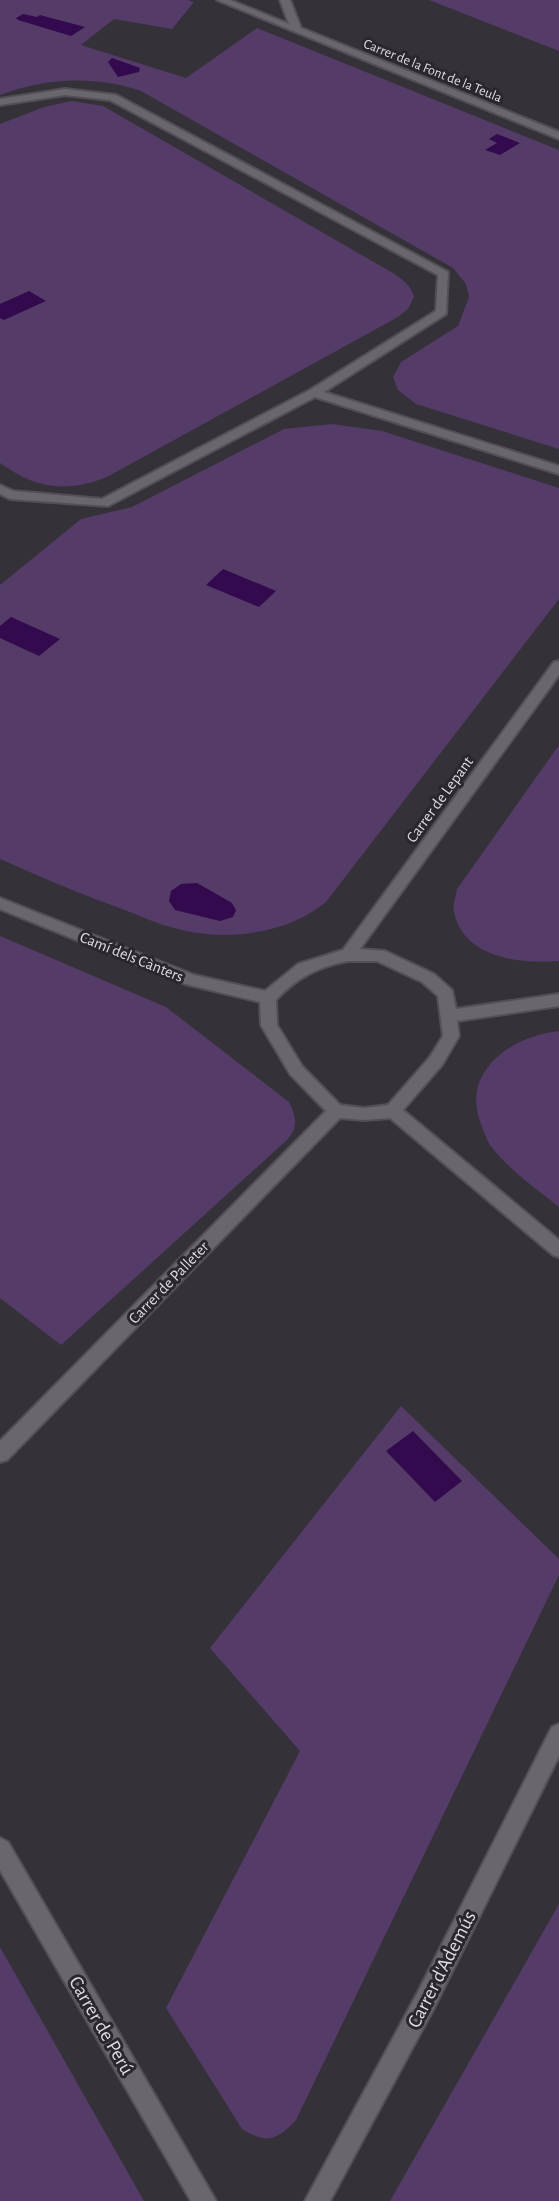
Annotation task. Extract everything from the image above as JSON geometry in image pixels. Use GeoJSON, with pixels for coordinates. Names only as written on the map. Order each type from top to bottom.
{"type":"FeatureCollection","features":[{"type":"Feature","properties":{"kind":"street","name":"Carrer de la Font de la Teula"},"geometry":{"type":"LineString","coordinates":[[222,0],[559,136]]}},
{"type":"Feature","properties":{"kind":"street"},"geometry":{"type":"LineString","coordinates":[[285,0],[296,29]]}},
{"type":"Feature","properties":{"kind":"street"},"geometry":{"type":"LineString","coordinates":[[0,102],[64,92],[112,97],[444,274],[442,312],[314,393],[104,503],[10,495],[0,489]]}},
{"type":"Feature","properties":{"kind":"street"},"geometry":{"type":"LineString","coordinates":[[314,393],[559,470]]}},
{"type":"Feature","properties":{"kind":"street","name":"Carrer de Lepant"},"geometry":{"type":"LineString","coordinates":[[348,955],[559,665]]}},
{"type":"Feature","properties":{"kind":"street","name":"Camí dels Cànters"},"geometry":{"type":"LineString","coordinates":[[0,903],[191,980],[267,998]]}},
{"type":"Feature","properties":{"kind":"street"},"geometry":{"type":"LineString","coordinates":[[348,955],[379,955],[428,978],[446,994],[451,1016],[451,1036],[436,1061],[393,1111],[364,1114],[336,1111],[296,1070],[269,1025],[267,998],[287,977],[315,962],[348,955]]}},
{"type":"Feature","properties":{"kind":"street"},"geometry":{"type":"LineString","coordinates":[[451,1016],[559,1000]]}},
{"type":"Feature","properties":{"kind":"street","name":"Carrer de Palleter"},"geometry":{"type":"LineString","coordinates":[[0,1454],[336,1111]]}},
{"type":"Feature","properties":{"kind":"street"},"geometry":{"type":"LineString","coordinates":[[393,1111],[559,1250]]}},
{"type":"Feature","properties":{"kind":"street","name":"Carrer d'Ademús"},"geometry":{"type":"LineString","coordinates":[[317,2201],[426,2000],[559,1734]]}},
{"type":"Feature","properties":{"kind":"street","name":"Carrer de Perú"},"geometry":{"type":"LineString","coordinates":[[0,1849],[204,2201]]}},
{"type":"Feature","properties":{"kind":"shaded area"},"geometry":{"type":"Polygon","coordinates":[[[0,0],[188,0],[194,2],[172,29],[114,19],[81,45],[186,78],[257,28],[559,150],[559,449],[416,404],[398,390],[393,377],[401,362],[458,326],[469,297],[466,284],[453,268],[141,91],[105,82],[70,81],[34,85],[0,95],[0,0]]]}},
{"type":"Feature","properties":{"kind":"shaded area"},"geometry":{"type":"Polygon","coordinates":[[[429,0],[559,0],[559,51],[429,0]]]}},
{"type":"Feature","properties":{"kind":"shaded area"},"geometry":{"type":"Polygon","coordinates":[[[23,14],[37,17],[40,15],[85,27],[71,36],[16,18],[23,14]]]}},
{"type":"Feature","properties":{"kind":"shaded area"},"geometry":{"type":"Polygon","coordinates":[[[112,58],[140,68],[139,72],[118,77],[108,62],[112,58]]]}},
{"type":"Feature","properties":{"kind":"shaded area"},"geometry":{"type":"Polygon","coordinates":[[[72,101],[103,106],[393,273],[406,283],[413,293],[414,297],[408,309],[398,317],[107,477],[78,485],[52,486],[13,472],[0,463],[0,124],[44,107],[72,101]]]}},
{"type":"Feature","properties":{"kind":"shaded area"},"geometry":{"type":"Polygon","coordinates":[[[497,134],[520,143],[500,155],[485,150],[497,143],[489,139],[497,134]]]}},
{"type":"Feature","properties":{"kind":"shaded area"},"geometry":{"type":"Polygon","coordinates":[[[29,291],[46,301],[4,320],[0,318],[0,304],[29,291]]]}},
{"type":"Feature","properties":{"kind":"shaded area"},"geometry":{"type":"Polygon","coordinates":[[[332,424],[382,431],[559,488],[559,599],[326,902],[292,922],[254,933],[234,935],[174,928],[0,859],[0,585],[81,519],[132,507],[284,429],[332,424]]]}},
{"type":"Feature","properties":{"kind":"shaded area"},"geometry":{"type":"Polygon","coordinates":[[[223,569],[276,591],[259,607],[206,585],[223,569]]]}},
{"type":"Feature","properties":{"kind":"shaded area"},"geometry":{"type":"Polygon","coordinates":[[[11,617],[60,639],[39,656],[0,638],[0,626],[11,617]]]}},
{"type":"Feature","properties":{"kind":"shaded area"},"geometry":{"type":"Polygon","coordinates":[[[559,745],[559,961],[528,961],[496,955],[469,940],[460,928],[454,910],[457,889],[559,745]]]}},
{"type":"Feature","properties":{"kind":"shaded area"},"geometry":{"type":"Polygon","coordinates":[[[197,883],[232,903],[236,910],[233,917],[220,921],[175,910],[169,901],[171,891],[181,884],[197,883]]]}},
{"type":"Feature","properties":{"kind":"shaded area"},"geometry":{"type":"Polygon","coordinates":[[[0,936],[166,1007],[289,1102],[295,1117],[295,1126],[287,1140],[61,1345],[0,1298],[0,936]]]}},
{"type":"Feature","properties":{"kind":"shaded area"},"geometry":{"type":"Polygon","coordinates":[[[559,1031],[559,1207],[514,1171],[497,1154],[486,1138],[476,1105],[478,1088],[484,1073],[494,1060],[524,1040],[559,1031]]]}},
{"type":"Feature","properties":{"kind":"shaded area"},"geometry":{"type":"Polygon","coordinates":[[[401,1406],[559,1559],[559,1575],[296,2120],[277,2136],[258,2137],[242,2129],[166,2008],[300,1751],[210,1648],[401,1406]]]}},
{"type":"Feature","properties":{"kind":"shaded area"},"geometry":{"type":"Polygon","coordinates":[[[413,1431],[462,1481],[435,1502],[386,1451],[413,1431]]]}},
{"type":"Feature","properties":{"kind":"shaded area"},"geometry":{"type":"Polygon","coordinates":[[[559,1904],[559,2201],[390,2201],[559,1904]]]}},
{"type":"Feature","properties":{"kind":"shaded area"},"geometry":{"type":"Polygon","coordinates":[[[0,1947],[144,2201],[0,2201],[0,1947]]]}}]}
